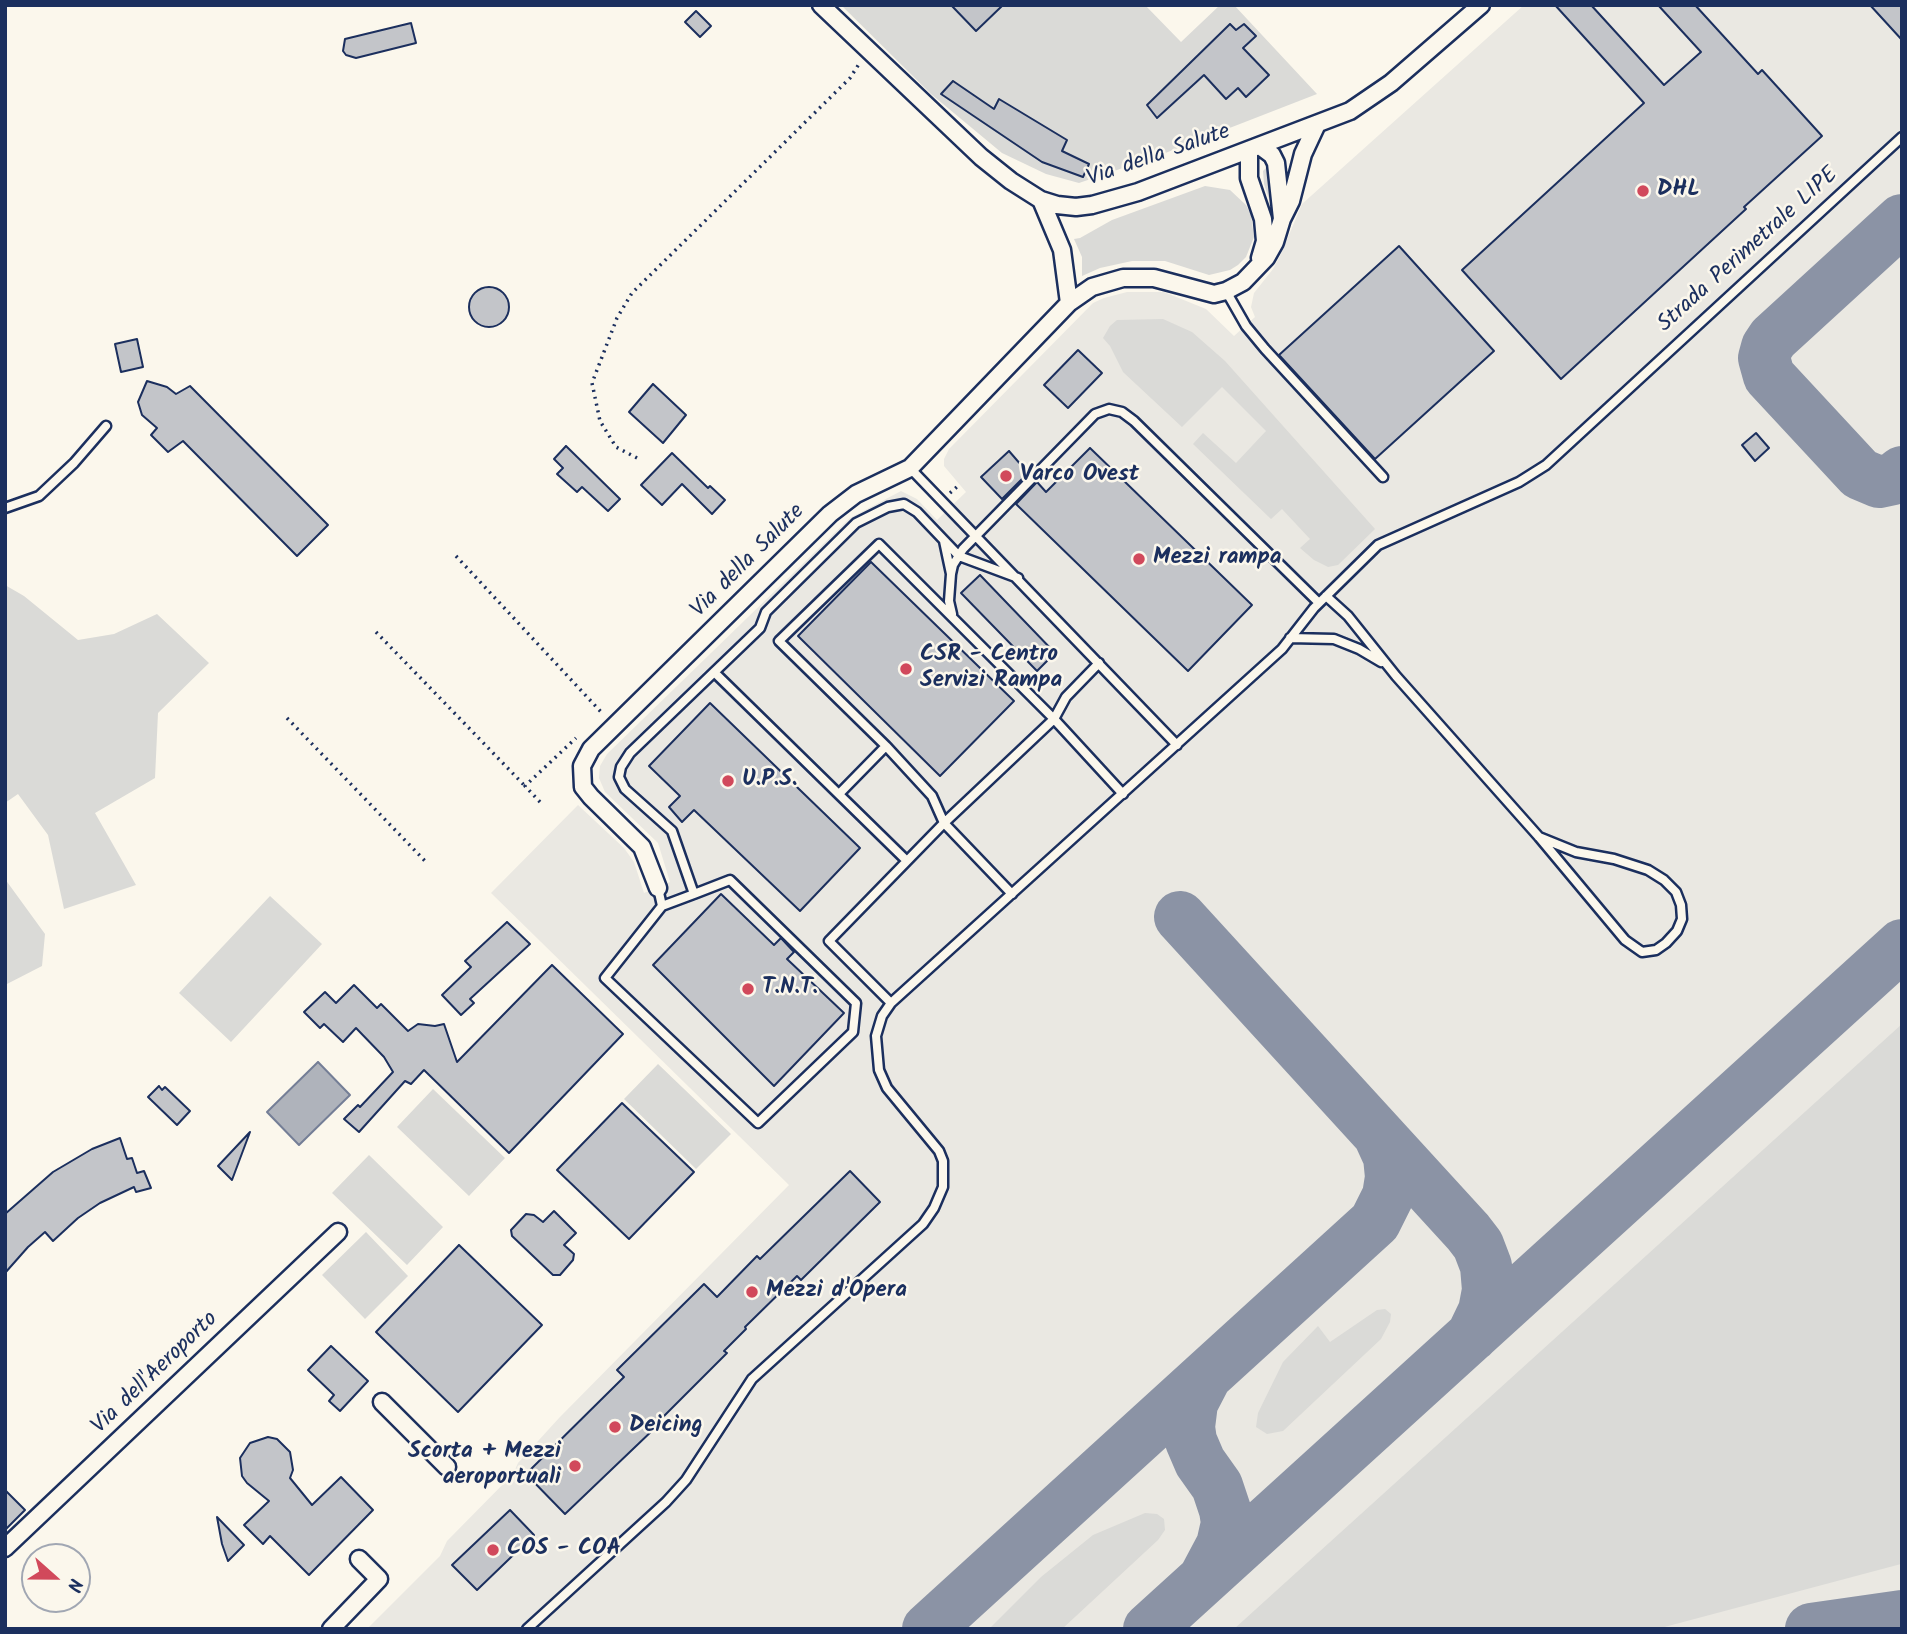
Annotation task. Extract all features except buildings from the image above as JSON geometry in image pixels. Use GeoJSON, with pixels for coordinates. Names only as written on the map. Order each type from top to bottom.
{"type":"FeatureCollection","features":[{"type":"Feature","properties":{"kind":"street","name":"Via della Salute"},"geometry":{"type":"LineString","coordinates":[[821,5],[981,157],[1041,201],[1057,205],[1092,205],[1138,192],[1350,111],[1368,100],[1481,5]]}},
{"type":"Feature","properties":{"kind":"street","name":"Via della Salute"},"geometry":{"type":"LineString","coordinates":[[658,888],[642,847],[583,787],[582,766],[591,749],[830,514],[856,494],[910,468],[1069,303],[1092,287],[1123,278],[1154,278],[1214,294],[1243,282],[1266,258],[1275,242],[1291,201],[1303,154],[1317,124]]}},
{"type":"Feature","properties":{"kind":"street","name":"Via della Salute"},"geometry":{"type":"LineString","coordinates":[[1254,148],[1272,155],[1276,163],[1282,219]]}},
{"type":"Feature","properties":{"kind":"street","name":"Via della Salute"},"geometry":{"type":"LineString","coordinates":[[1253,273],[1265,241],[1263,219],[1249,178],[1254,148]]}},
{"type":"Feature","properties":{"kind":"street"},"geometry":{"type":"LineString","coordinates":[[1041,201],[1062,250],[1069,303]]}},
{"type":"Feature","properties":{"kind":"street","name":"Via dell'Aeroporto"},"geometry":{"type":"LineString","coordinates":[[5,1548],[338,1232]]}},
{"type":"Feature","properties":{"kind":"street"},"geometry":{"type":"LineString","coordinates":[[382,1402],[447,1467]]}},
{"type":"Feature","properties":{"kind":"street"},"geometry":{"type":"LineString","coordinates":[[331,1629],[379,1579],[359,1559]]}},
{"type":"Feature","properties":{"kind":"lane","name":"Strada Perimetrale LIPE"},"geometry":{"type":"LineString","coordinates":[[891,1003],[1282,649],[1319,603],[1378,545],[1518,482],[1546,465],[1902,137]]}},
{"type":"Feature","properties":{"kind":"lane"},"geometry":{"type":"LineString","coordinates":[[1226,291],[1246,326],[1265,349],[1382,477]]}},
{"type":"Feature","properties":{"kind":"lane"},"geometry":{"type":"LineString","coordinates":[[953,617],[949,601],[951,574],[959,556],[1096,414],[1109,409],[1122,412],[1134,421],[1319,603]]}},
{"type":"Feature","properties":{"kind":"lane"},"geometry":{"type":"LineString","coordinates":[[5,508],[39,496],[74,463],[106,425]]}},
{"type":"Feature","properties":{"kind":"lane"},"geometry":{"type":"LineString","coordinates":[[910,468],[1177,745]]}},
{"type":"Feature","properties":{"kind":"lane"},"geometry":{"type":"LineString","coordinates":[[694,894],[672,831],[625,789],[619,777],[621,767],[630,753],[760,628],[766,611],[856,523],[888,507],[904,504],[917,512],[959,556],[1018,578]]}},
{"type":"Feature","properties":{"kind":"lane"},"geometry":{"type":"LineString","coordinates":[[943,539],[949,555],[951,574]]}},
{"type":"Feature","properties":{"kind":"lane"},"geometry":{"type":"LineString","coordinates":[[1012,894],[944,823],[932,796],[886,746],[779,641],[879,544],[1054,719],[1122,794]]}},
{"type":"Feature","properties":{"kind":"lane"},"geometry":{"type":"LineString","coordinates":[[1326,596],[1348,616],[1396,676],[1539,837],[1625,940],[1642,952],[1656,950],[1667,943],[1677,931],[1682,919],[1681,905],[1676,892],[1664,880],[1648,870],[1614,859],[1576,852],[1539,837]]}},
{"type":"Feature","properties":{"kind":"lane"},"geometry":{"type":"LineString","coordinates":[[1290,638],[1334,639],[1381,662],[1396,676]]}},
{"type":"Feature","properties":{"kind":"lane"},"geometry":{"type":"LineString","coordinates":[[527,1629],[666,1502],[686,1480],[752,1379],[923,1224],[934,1208],[943,1187],[943,1161],[939,1151],[887,1088],[879,1070],[876,1036],[881,1016],[891,1003],[830,940],[944,823],[1054,719],[1066,697],[1099,663]]}},
{"type":"Feature","properties":{"kind":"lane"},"geometry":{"type":"LineString","coordinates":[[714,672],[907,861]]}},
{"type":"Feature","properties":{"kind":"lane"},"geometry":{"type":"LineString","coordinates":[[839,794],[886,746]]}},
{"type":"Feature","properties":{"kind":"lane"},"geometry":{"type":"LineString","coordinates":[[730,880],[856,1003],[853,1032],[758,1123],[605,978],[662,906],[730,880]]}},
{"type":"Feature","properties":{"kind":"lane"},"geometry":{"type":"LineString","coordinates":[[658,888],[662,906]]}},
{"type":"Feature","properties":{"kind":"path"},"geometry":{"type":"LineString","coordinates":[[636,458],[616,447],[600,421],[592,383],[617,318],[632,293],[850,78],[867,51]]}},
{"type":"Feature","properties":{"kind":"path"},"geometry":{"type":"LineString","coordinates":[[456,556],[602,713]]}},
{"type":"Feature","properties":{"kind":"path"},"geometry":{"type":"LineString","coordinates":[[376,632],[540,802]]}},
{"type":"Feature","properties":{"kind":"path"},"geometry":{"type":"LineString","coordinates":[[287,718],[427,863]]}},
{"type":"Feature","properties":{"kind":"path"},"geometry":{"type":"LineString","coordinates":[[524,786],[583,732]]}},
{"type":"Feature","properties":{"kind":"shaded area"},"geometry":{"type":"Polygon","coordinates":[[[841,5],[1145,5],[1181,42],[1220,5],[1234,5],[1317,94],[1155,157],[1079,183],[1046,174],[1002,153],[931,94],[841,5]]]}},
{"type":"Feature","properties":{"kind":"shaded area"},"geometry":{"type":"Polygon","coordinates":[[[1524,5],[1902,5],[1902,1629],[367,1629],[440,1556],[447,1541],[513,1474],[518,1463],[559,1418],[789,1185],[491,893],[578,805],[624,848],[634,862],[644,893],[670,882],[658,843],[605,792],[599,778],[600,766],[607,754],[850,518],[901,491],[917,499],[937,520],[966,492],[944,466],[949,449],[1093,303],[1127,292],[1164,292],[1206,309],[1234,336],[1255,317],[1251,307],[1254,293],[1273,269],[1302,204],[1524,5]]]}},
{"type":"Feature","properties":{"kind":"shaded area"},"geometry":{"type":"Polygon","coordinates":[[[1267,167],[1274,214],[1264,184],[1263,171],[1267,167]]]}},
{"type":"Feature","properties":{"kind":"shaded area"},"geometry":{"type":"Polygon","coordinates":[[[1205,186],[1230,190],[1246,205],[1251,215],[1254,237],[1246,257],[1238,265],[1230,270],[1209,275],[1165,261],[1132,261],[1100,268],[1082,276],[1082,257],[1074,239],[1112,220],[1205,186]]]}},
{"type":"Feature","properties":{"kind":"shaded area"},"geometry":{"type":"Polygon","coordinates":[[[1163,319],[1192,332],[1225,361],[1375,529],[1338,565],[1328,567],[1314,560],[1300,548],[1310,539],[1282,509],[1271,519],[1193,444],[1203,433],[1236,463],[1266,431],[1222,387],[1182,427],[1123,372],[1103,338],[1110,326],[1117,320],[1163,319]]]}},
{"type":"Feature","properties":{"kind":"shaded area"},"geometry":{"type":"Polygon","coordinates":[[[5,585],[24,596],[78,640],[114,634],[157,614],[209,663],[158,713],[155,778],[95,813],[136,885],[64,909],[48,835],[18,794],[5,803],[5,585]]]}},
{"type":"Feature","properties":{"kind":"shaded area"},"geometry":{"type":"Polygon","coordinates":[[[5,879],[45,934],[42,966],[5,985],[5,879]]]}},
{"type":"Feature","properties":{"kind":"shaded area"},"geometry":{"type":"Polygon","coordinates":[[[270,896],[322,944],[231,1042],[179,993],[270,896]]]}},
{"type":"Feature","properties":{"kind":"shaded area"},"geometry":{"type":"Polygon","coordinates":[[[1902,1024],[1901,1564],[1657,1629],[1234,1629],[1902,1024]]]}},
{"type":"Feature","properties":{"kind":"shaded area"},"geometry":{"type":"Polygon","coordinates":[[[318,1062],[350,1095],[299,1145],[267,1112],[318,1062]]]}},
{"type":"Feature","properties":{"kind":"shaded area"},"geometry":{"type":"Polygon","coordinates":[[[658,1064],[731,1134],[696,1169],[624,1099],[658,1064]]]}},
{"type":"Feature","properties":{"kind":"shaded area"},"geometry":{"type":"Polygon","coordinates":[[[433,1089],[505,1158],[469,1196],[397,1127],[433,1089]]]}},
{"type":"Feature","properties":{"kind":"shaded area"},"geometry":{"type":"Polygon","coordinates":[[[369,1155],[443,1227],[407,1265],[332,1193],[369,1155]]]}},
{"type":"Feature","properties":{"kind":"shaded area"},"geometry":{"type":"Polygon","coordinates":[[[366,1232],[408,1276],[365,1319],[322,1275],[366,1232]]]}},
{"type":"Feature","properties":{"kind":"shaded area"},"geometry":{"type":"Polygon","coordinates":[[[1385,1309],[1391,1314],[1390,1322],[1381,1339],[1283,1431],[1267,1434],[1256,1427],[1258,1413],[1283,1362],[1318,1326],[1330,1342],[1377,1310],[1385,1309]]]}},
{"type":"Feature","properties":{"kind":"shaded area"},"geometry":{"type":"Polygon","coordinates":[[[1145,1513],[1157,1514],[1164,1519],[1165,1530],[1158,1540],[1062,1629],[989,1629],[1041,1577],[1093,1535],[1145,1513]]]}},
{"type":"Feature","properties":{"kind":"taxiway"},"geometry":{"type":"LineString","coordinates":[[1902,220],[1773,338],[1764,358],[1769,376],[1860,474],[1879,482],[1893,479],[1902,472]]}},
{"type":"Feature","properties":{"kind":"taxiway"},"geometry":{"type":"LineString","coordinates":[[1180,917],[1478,1245],[1486,1266],[1488,1290],[1484,1311],[1472,1336]]}},
{"type":"Feature","properties":{"kind":"taxiway"},"geometry":{"type":"LineString","coordinates":[[1149,1629],[1902,945]]}},
{"type":"Feature","properties":{"kind":"taxiway"},"geometry":{"type":"LineString","coordinates":[[928,1629],[1375,1222],[1388,1196],[1391,1177],[1389,1157],[1379,1135]]}},
{"type":"Feature","properties":{"kind":"taxiway"},"geometry":{"type":"LineString","coordinates":[[1205,1577],[1222,1545],[1227,1523],[1217,1486],[1200,1462],[1191,1441],[1189,1427],[1192,1403],[1206,1376]]}},
{"type":"Feature","properties":{"kind":"taxiway"},"geometry":{"type":"LineString","coordinates":[[1811,1629],[1902,1616]]}},
{"type":"Feature","properties":{"kind":"place","name":"DHL"},"geometry":{"type":"Point","coordinates":[1643,191]}},
{"type":"Feature","properties":{"kind":"place","name":"Varco Ovest"},"geometry":{"type":"Point","coordinates":[1006,476]}},
{"type":"Feature","properties":{"kind":"place","name":"Mezzi rampa"},"geometry":{"type":"Point","coordinates":[1139,559]}},
{"type":"Feature","properties":{"kind":"place","name":"CSR - Centro Servizi Rampa"},"geometry":{"type":"Point","coordinates":[906,669]}},
{"type":"Feature","properties":{"kind":"place","name":"U.P.S."},"geometry":{"type":"Point","coordinates":[728,781]}},
{"type":"Feature","properties":{"kind":"place","name":"T.N.T."},"geometry":{"type":"Point","coordinates":[748,989]}},
{"type":"Feature","properties":{"kind":"place","name":"Mezzi d'Opera"},"geometry":{"type":"Point","coordinates":[752,1292]}},
{"type":"Feature","properties":{"kind":"place","name":"Deicing"},"geometry":{"type":"Point","coordinates":[615,1427]}},
{"type":"Feature","properties":{"kind":"place","name":"Scorta + Mezzi aeroportuali"},"geometry":{"type":"Point","coordinates":[575,1466]}},
{"type":"Feature","properties":{"kind":"place","name":"COS - COA"},"geometry":{"type":"Point","coordinates":[493,1550]}}]}
